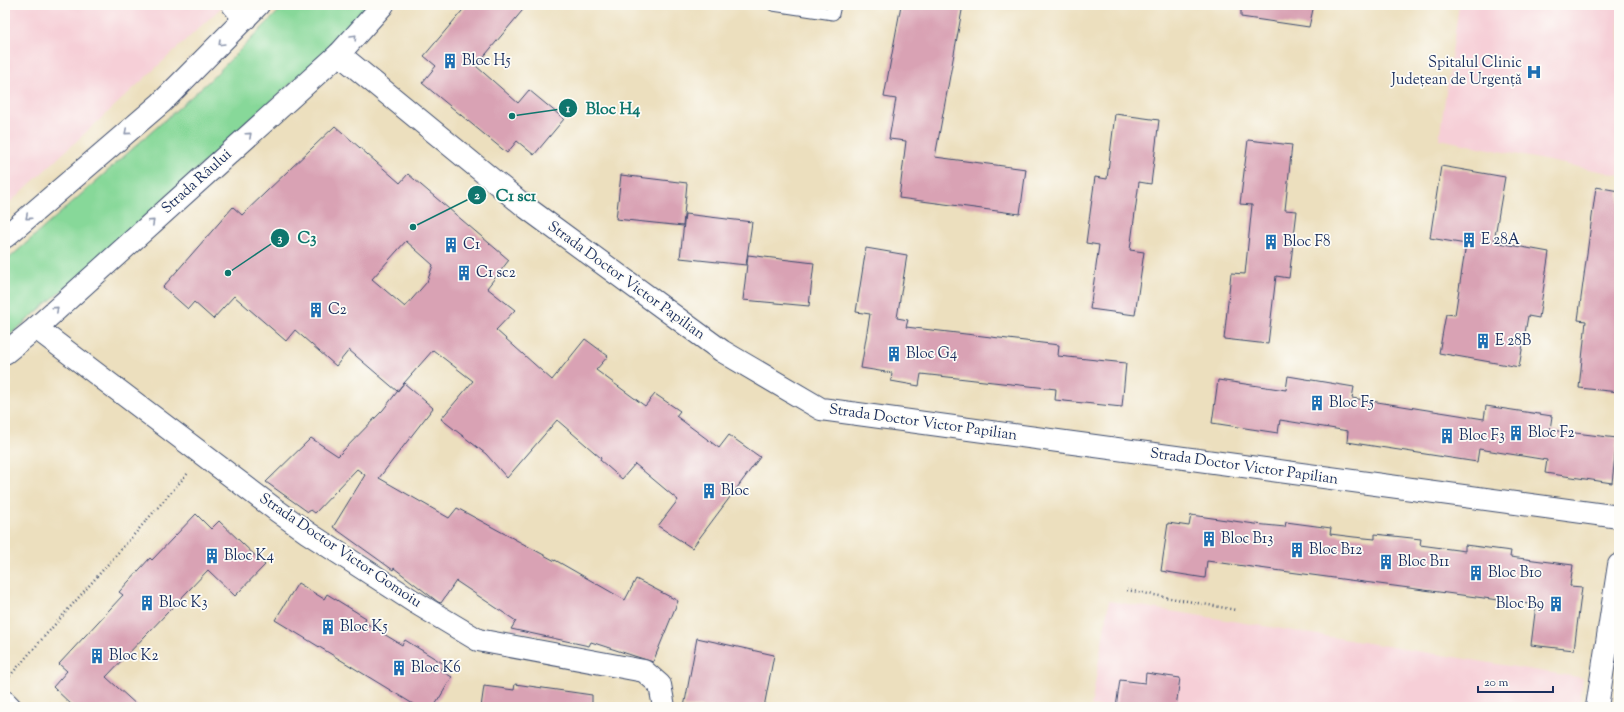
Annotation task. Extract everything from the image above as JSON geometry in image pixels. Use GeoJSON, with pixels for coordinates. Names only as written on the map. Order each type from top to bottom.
{"type":"FeatureCollection","features":[{"type":"Feature","properties":{"kind":"street","name":"Strada Râului"},"geometry":{"type":"LineString","coordinates":[[5,353],[36,328],[339,54],[383,5]]}},
{"type":"Feature","properties":{"kind":"street"},"geometry":{"type":"LineString","coordinates":[[5,237],[161,103],[245,10]]}},
{"type":"Feature","properties":{"kind":"street","name":"Strada Doctor Victor Papilian"},"geometry":{"type":"LineString","coordinates":[[339,54],[526,208],[722,351],[821,409],[1619,517]]}},
{"type":"Feature","properties":{"kind":"street","name":"Strada Doctor Victor Gomoiu"},"geometry":{"type":"LineString","coordinates":[[36,328],[308,533],[413,601],[478,640],[644,671],[660,685],[664,707]]}},
{"type":"Feature","properties":{"kind":"street"},"geometry":{"type":"LineString","coordinates":[[1597,707],[1619,565]]}},
{"type":"Feature","properties":{"kind":"street"},"geometry":{"type":"LineString","coordinates":[[5,702],[10,707]]}},
{"type":"Feature","properties":{"kind":"lane"},"geometry":{"type":"LineString","coordinates":[[773,5],[833,14],[835,5]]}},
{"type":"Feature","properties":{"kind":"path"},"geometry":{"type":"LineString","coordinates":[[5,680],[204,455]]}},
{"type":"Feature","properties":{"kind":"path"},"geometry":{"type":"LineString","coordinates":[[1127,590],[1236,610]]}},
{"type":"Feature","properties":{"kind":"shaded area"},"geometry":{"type":"Polygon","coordinates":[[[5,5],[224,5],[5,207],[5,5]]]}},
{"type":"Feature","properties":{"kind":"shaded area","name":"Spitalul Clinic Județean de Urgență"},"geometry":{"type":"Polygon","coordinates":[[[1459,5],[1619,5],[1619,175],[1439,139],[1459,5]]]}},
{"type":"Feature","properties":{"kind":"shaded area"},"geometry":{"type":"Polygon","coordinates":[[[1109,601],[1583,678],[1579,707],[1091,707],[1109,601]]]}},
{"type":"Feature","properties":{"kind":"green space"},"geometry":{"type":"Polygon","coordinates":[[[285,5],[368,5],[329,49],[94,263],[5,339],[5,262],[209,81],[285,5]]]}},
{"type":"Feature","properties":{"kind":"building"},"geometry":{"type":"Polygon","coordinates":[[[467,5],[527,5],[476,66],[518,103],[529,90],[564,119],[534,155],[517,141],[507,153],[422,83],[436,66],[424,56],[467,5]]]}},
{"type":"Feature","properties":{"kind":"building"},"geometry":{"type":"Polygon","coordinates":[[[901,5],[963,5],[935,157],[1026,169],[1020,214],[899,198],[906,141],[889,139],[896,99],[884,97],[901,5]]]}},
{"type":"Feature","properties":{"kind":"building"},"geometry":{"type":"Polygon","coordinates":[[[1241,5],[1314,5],[1309,27],[1241,17],[1241,5]]]}},
{"type":"Feature","properties":{"kind":"building"},"geometry":{"type":"Polygon","coordinates":[[[1115,114],[1159,120],[1151,184],[1139,182],[1130,250],[1144,252],[1135,315],[1090,309],[1099,245],[1086,243],[1095,177],[1107,179],[1115,114]]]}},
{"type":"Feature","properties":{"kind":"building"},"geometry":{"type":"Polygon","coordinates":[[[335,126],[400,183],[408,174],[509,260],[487,288],[515,310],[496,330],[552,380],[585,339],[608,356],[596,370],[645,406],[655,394],[680,411],[676,416],[719,448],[729,435],[760,457],[692,548],[658,526],[678,500],[635,464],[622,479],[600,460],[601,458],[557,420],[507,478],[486,454],[441,419],[473,381],[433,350],[397,391],[349,350],[336,366],[295,330],[286,341],[234,296],[213,319],[194,302],[188,309],[163,287],[233,207],[242,215],[335,126]],[[406,241],[372,279],[405,307],[427,282],[433,265],[406,241]]]}},
{"type":"Feature","properties":{"kind":"building"},"geometry":{"type":"Polygon","coordinates":[[[1248,140],[1292,145],[1285,210],[1297,211],[1289,278],[1276,276],[1268,344],[1224,339],[1231,273],[1245,274],[1252,205],[1240,204],[1248,140]]]}},
{"type":"Feature","properties":{"kind":"building","name":"E 28A"},"geometry":{"type":"Polygon","coordinates":[[[1441,166],[1505,177],[1494,242],[1549,252],[1539,318],[1528,316],[1519,367],[1439,353],[1446,314],[1455,315],[1466,244],[1430,238],[1441,166]]]}},
{"type":"Feature","properties":{"kind":"building"},"geometry":{"type":"Polygon","coordinates":[[[621,175],[687,183],[683,226],[616,219],[621,175]]]}},
{"type":"Feature","properties":{"kind":"building"},"geometry":{"type":"Polygon","coordinates":[[[1596,187],[1619,191],[1619,392],[1579,388],[1586,321],[1578,320],[1596,187]]]}},
{"type":"Feature","properties":{"kind":"building"},"geometry":{"type":"Polygon","coordinates":[[[685,214],[752,222],[746,265],[680,258],[685,214]]]}},
{"type":"Feature","properties":{"kind":"building"},"geometry":{"type":"Polygon","coordinates":[[[866,248],[907,255],[897,318],[908,320],[906,327],[1059,345],[1058,356],[1126,363],[1122,407],[1055,400],[1056,389],[921,374],[919,386],[891,381],[892,373],[861,368],[870,314],[856,312],[866,248]]]}},
{"type":"Feature","properties":{"kind":"building"},"geometry":{"type":"Polygon","coordinates":[[[748,255],[814,263],[809,306],[743,300],[748,255]]]}},
{"type":"Feature","properties":{"kind":"building"},"geometry":{"type":"Polygon","coordinates":[[[1288,376],[1354,387],[1352,398],[1484,419],[1486,406],[1552,416],[1550,430],[1617,438],[1612,483],[1545,473],[1547,460],[1479,449],[1477,462],[1347,442],[1348,431],[1280,420],[1278,433],[1212,423],[1218,380],[1286,390],[1288,376]]]}},
{"type":"Feature","properties":{"kind":"building"},"geometry":{"type":"Polygon","coordinates":[[[404,383],[433,408],[379,478],[449,518],[457,508],[555,560],[625,600],[636,579],[678,601],[653,662],[591,642],[589,646],[511,629],[516,621],[456,581],[441,603],[438,602],[394,568],[393,570],[333,527],[365,475],[357,469],[315,513],[311,510],[308,512],[266,482],[311,438],[338,456],[383,410],[404,383]]]}},
{"type":"Feature","properties":{"kind":"building"},"geometry":{"type":"Polygon","coordinates":[[[196,514],[211,529],[219,521],[265,565],[235,596],[208,570],[106,677],[139,707],[74,707],[53,687],[67,671],[59,664],[123,595],[119,592],[150,558],[152,560],[196,514]]]}},
{"type":"Feature","properties":{"kind":"building"},"geometry":{"type":"Polygon","coordinates":[[[1191,515],[1285,527],[1286,522],[1331,528],[1330,534],[1354,537],[1375,539],[1375,534],[1421,539],[1420,545],[1465,551],[1465,545],[1511,551],[1510,557],[1573,565],[1570,586],[1582,587],[1574,650],[1531,645],[1536,605],[1207,561],[1205,578],[1161,571],[1168,523],[1189,526],[1191,515]]]}},
{"type":"Feature","properties":{"kind":"building"},"geometry":{"type":"Polygon","coordinates":[[[298,583],[324,599],[327,594],[366,618],[364,622],[402,645],[405,640],[444,664],[440,670],[452,677],[434,707],[418,707],[275,620],[298,583]]]}},
{"type":"Feature","properties":{"kind":"building"},"geometry":{"type":"Polygon","coordinates":[[[697,638],[774,655],[764,707],[684,707],[697,638]]]}},
{"type":"Feature","properties":{"kind":"building"},"geometry":{"type":"Polygon","coordinates":[[[1146,673],[1180,678],[1176,707],[1116,707],[1120,680],[1145,683],[1146,673]]]}},
{"type":"Feature","properties":{"kind":"building"},"geometry":{"type":"Polygon","coordinates":[[[515,684],[592,695],[592,707],[481,707],[484,686],[514,690],[515,684]]]}},
{"type":"Feature","properties":{"kind":"place","name":"Bloc H5"},"geometry":{"type":"Point","coordinates":[450,61]}},
{"type":"Feature","properties":{"kind":"place","name":"Spitalul Clinic Județean de Urgență"},"geometry":{"type":"Point","coordinates":[1534,72]}},
{"type":"Feature","properties":{"kind":"place","name":"Bloc H4"},"geometry":{"type":"Point","coordinates":[512,116]}},
{"type":"Feature","properties":{"kind":"place","name":"C1 sc1"},"geometry":{"type":"Point","coordinates":[413,227]}},
{"type":"Feature","properties":{"kind":"place","name":"E 28A"},"geometry":{"type":"Point","coordinates":[1469,240]}},
{"type":"Feature","properties":{"kind":"place","name":"Bloc F8"},"geometry":{"type":"Point","coordinates":[1271,242]}},
{"type":"Feature","properties":{"kind":"place","name":"C1"},"geometry":{"type":"Point","coordinates":[451,245]}},
{"type":"Feature","properties":{"kind":"place","name":"C3"},"geometry":{"type":"Point","coordinates":[228,273]}},
{"type":"Feature","properties":{"kind":"place","name":"C1 sc2"},"geometry":{"type":"Point","coordinates":[464,273]}},
{"type":"Feature","properties":{"kind":"place","name":"C2"},"geometry":{"type":"Point","coordinates":[316,310]}},
{"type":"Feature","properties":{"kind":"place","name":"E 28B"},"geometry":{"type":"Point","coordinates":[1483,341]}},
{"type":"Feature","properties":{"kind":"place","name":"Bloc G4"},"geometry":{"type":"Point","coordinates":[894,354]}},
{"type":"Feature","properties":{"kind":"place","name":"Bloc F5"},"geometry":{"type":"Point","coordinates":[1317,403]}},
{"type":"Feature","properties":{"kind":"place","name":"Bloc F2"},"geometry":{"type":"Point","coordinates":[1516,433]}},
{"type":"Feature","properties":{"kind":"place","name":"Bloc F3"},"geometry":{"type":"Point","coordinates":[1447,436]}},
{"type":"Feature","properties":{"kind":"place","name":"Bloc"},"geometry":{"type":"Point","coordinates":[709,491]}},
{"type":"Feature","properties":{"kind":"place","name":"Bloc B13"},"geometry":{"type":"Point","coordinates":[1209,539]}},
{"type":"Feature","properties":{"kind":"place","name":"Bloc B12"},"geometry":{"type":"Point","coordinates":[1297,550]}},
{"type":"Feature","properties":{"kind":"place","name":"Bloc K4"},"geometry":{"type":"Point","coordinates":[212,556]}},
{"type":"Feature","properties":{"kind":"place","name":"Bloc B11"},"geometry":{"type":"Point","coordinates":[1386,562]}},
{"type":"Feature","properties":{"kind":"place","name":"Bloc B10"},"geometry":{"type":"Point","coordinates":[1476,573]}},
{"type":"Feature","properties":{"kind":"place","name":"Bloc K3"},"geometry":{"type":"Point","coordinates":[147,603]}},
{"type":"Feature","properties":{"kind":"place","name":"Bloc B9"},"geometry":{"type":"Point","coordinates":[1556,604]}},
{"type":"Feature","properties":{"kind":"place","name":"Bloc K5"},"geometry":{"type":"Point","coordinates":[328,627]}},
{"type":"Feature","properties":{"kind":"place","name":"Bloc K2"},"geometry":{"type":"Point","coordinates":[97,656]}},
{"type":"Feature","properties":{"kind":"place","name":"Bloc K6"},"geometry":{"type":"Point","coordinates":[399,668]}}]}
